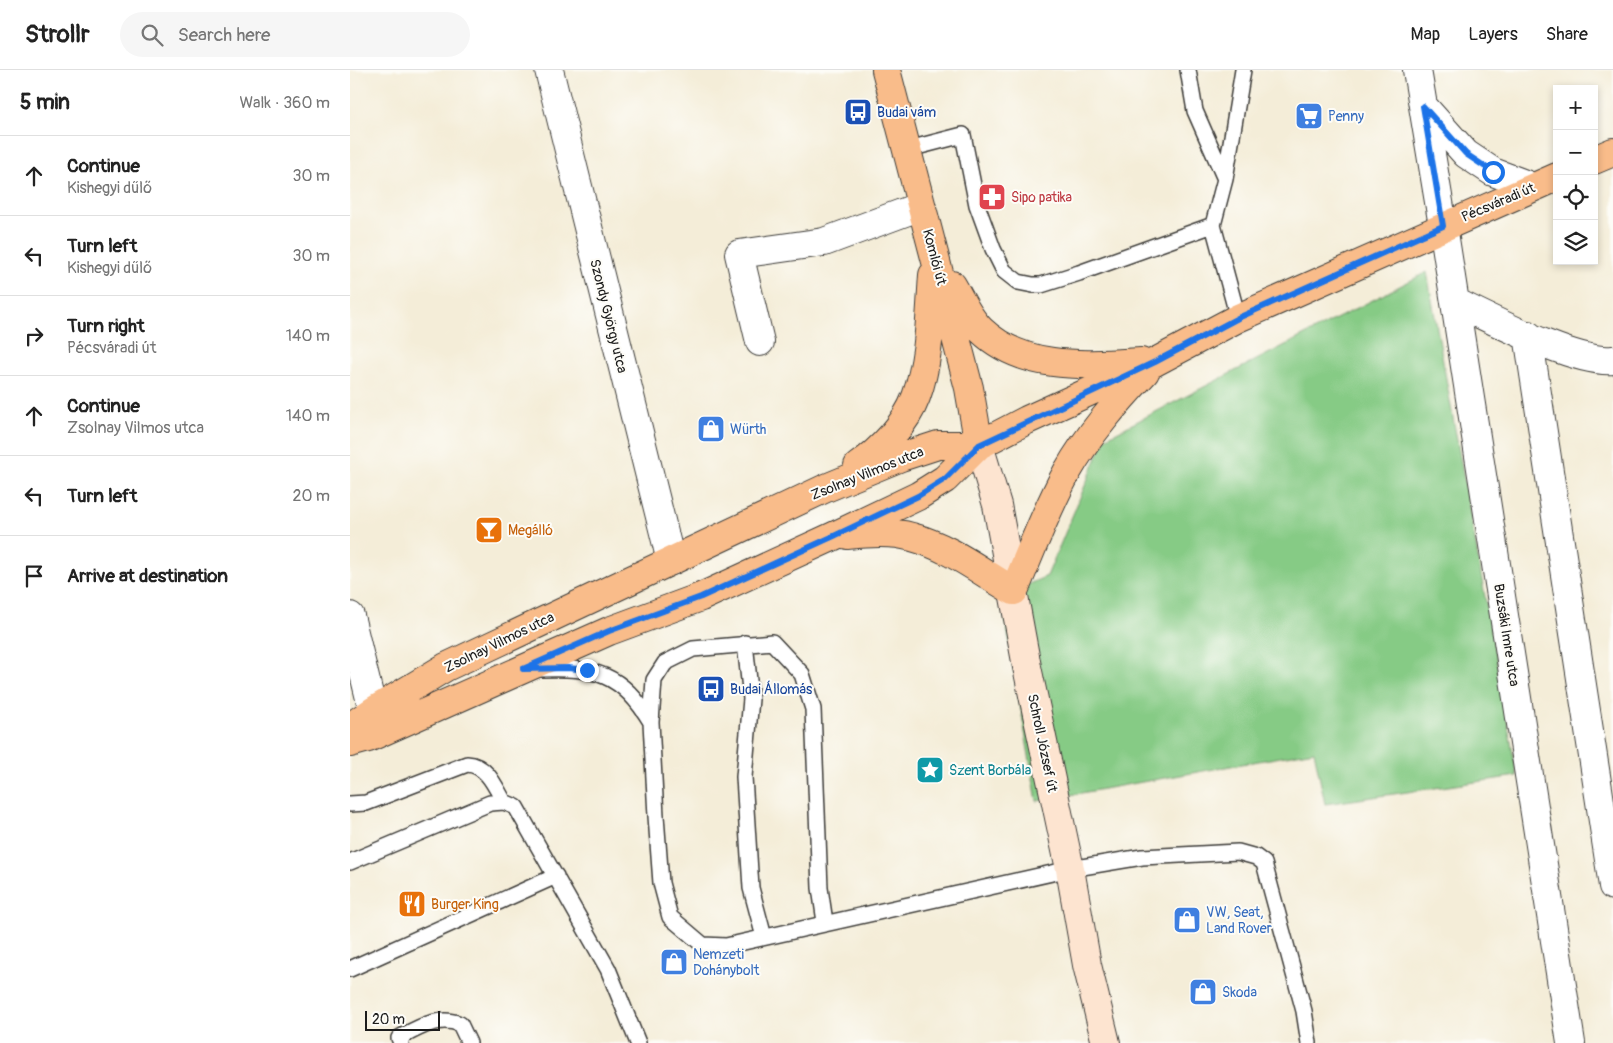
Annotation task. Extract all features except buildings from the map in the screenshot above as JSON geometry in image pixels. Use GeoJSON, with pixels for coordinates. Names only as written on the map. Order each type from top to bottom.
{"type":"FeatureCollection","features":[{"type":"Feature","properties":{"kind":"main road","name":"Komlói út"},"geometry":{"type":"LineString","coordinates":[[886,70],[905,150],[936,254],[969,388],[979,445]]}},
{"type":"Feature","properties":{"kind":"main road"},"geometry":{"type":"LineString","coordinates":[[1598,158],[1613,152]]}},
{"type":"Feature","properties":{"kind":"main road","name":"Pécsváradi út"},"geometry":{"type":"LineString","coordinates":[[979,445],[1155,362],[1238,318],[1545,182]]}},
{"type":"Feature","properties":{"kind":"main road"},"geometry":{"type":"LineString","coordinates":[[936,254],[968,315],[980,329],[1000,345],[1033,359],[1063,364],[1155,362]]}},
{"type":"Feature","properties":{"kind":"main road"},"geometry":{"type":"LineString","coordinates":[[826,488],[865,461],[886,442],[900,425],[916,398],[927,346],[936,254]]}},
{"type":"Feature","properties":{"kind":"main road"},"geometry":{"type":"LineString","coordinates":[[834,536],[873,533],[911,536],[945,548],[1014,591],[1044,517],[1069,470],[1112,407],[1155,362]]}},
{"type":"Feature","properties":{"kind":"main road","name":"Zsolnay Vilmos utca"},"geometry":{"type":"LineString","coordinates":[[350,727],[372,711],[446,667],[826,488],[901,457],[938,445],[979,445]]}},
{"type":"Feature","properties":{"kind":"main road"},"geometry":{"type":"LineString","coordinates":[[350,743],[368,738],[609,631],[701,597],[834,536],[918,496],[945,479],[979,445]]}},
{"type":"Feature","properties":{"kind":"main road","name":"Schroll József út"},"geometry":{"type":"LineString","coordinates":[[979,445],[997,505],[1027,667],[1070,869],[1087,964],[1106,1043]]}},
{"type":"Feature","properties":{"kind":"street","name":"Szondy György utca"},"geometry":{"type":"LineString","coordinates":[[549,70],[671,561]]}},
{"type":"Feature","properties":{"kind":"street","name":"Buzsáki Imre utca"},"geometry":{"type":"LineString","coordinates":[[1417,70],[1455,302],[1570,1043]]}},
{"type":"Feature","properties":{"kind":"street"},"geometry":{"type":"LineString","coordinates":[[1423,106],[1466,154],[1493,172],[1545,182]]}},
{"type":"Feature","properties":{"kind":"street"},"geometry":{"type":"LineString","coordinates":[[760,342],[740,254],[824,242],[921,206]]}},
{"type":"Feature","properties":{"kind":"street"},"geometry":{"type":"LineString","coordinates":[[1455,302],[1528,336],[1600,361],[1613,360]]}},
{"type":"Feature","properties":{"kind":"street"},"geometry":{"type":"LineString","coordinates":[[1528,336],[1613,886]]}},
{"type":"Feature","properties":{"kind":"street"},"geometry":{"type":"LineString","coordinates":[[350,616],[372,711]]}},
{"type":"Feature","properties":{"kind":"lane"},"geometry":{"type":"LineString","coordinates":[[1188,70],[1195,111],[1225,179]]}},
{"type":"Feature","properties":{"kind":"lane"},"geometry":{"type":"LineString","coordinates":[[1238,318],[1214,225],[1225,179],[1243,70]]}},
{"type":"Feature","properties":{"kind":"lane"},"geometry":{"type":"LineString","coordinates":[[905,150],[963,135],[978,205],[993,249],[1004,271],[1018,282],[1033,285],[1079,273],[1214,225]]}},
{"type":"Feature","properties":{"kind":"lane"},"geometry":{"type":"LineString","coordinates":[[825,922],[820,888],[813,709],[802,674],[785,653],[772,642],[693,648],[666,663],[654,680],[651,722],[661,884],[670,917],[704,945],[726,946],[825,922],[1070,869],[1142,857],[1238,852],[1256,857],[1264,863],[1304,1011],[1309,1043]]}},
{"type":"Feature","properties":{"kind":"lane"},"geometry":{"type":"LineString","coordinates":[[745,643],[751,699],[744,777],[751,888],[764,937]]}},
{"type":"Feature","properties":{"kind":"lane"},"geometry":{"type":"LineString","coordinates":[[523,669],[568,668],[612,677],[641,705],[651,722]]}},
{"type":"Feature","properties":{"kind":"lane"},"geometry":{"type":"LineString","coordinates":[[350,804],[366,803],[467,764],[476,764],[483,768],[504,802]]}},
{"type":"Feature","properties":{"kind":"lane"},"geometry":{"type":"LineString","coordinates":[[350,862],[490,803],[504,802],[516,807],[608,969],[638,1043]]}},
{"type":"Feature","properties":{"kind":"lane"},"geometry":{"type":"LineString","coordinates":[[350,968],[556,876]]}},
{"type":"Feature","properties":{"kind":"lane"},"geometry":{"type":"LineString","coordinates":[[401,1043],[399,1038],[412,1031],[434,1022],[450,1020],[460,1024],[469,1043]]}},
{"type":"Feature","properties":{"kind":"green space"},"geometry":{"type":"Polygon","coordinates":[[[1427,272],[1517,776],[1325,804],[1314,751],[1037,801],[1001,596],[1047,576],[1105,438],[1427,272]]]}},
{"type":"Feature","properties":{"kind":"place","name":"Budai vám"},"geometry":{"type":"Point","coordinates":[858,112]}},
{"type":"Feature","properties":{"kind":"place","name":"Penny"},"geometry":{"type":"Point","coordinates":[1309,116]}},
{"type":"Feature","properties":{"kind":"place","name":"Sipo patika"},"geometry":{"type":"Point","coordinates":[992,197]}},
{"type":"Feature","properties":{"kind":"place","name":"Würth"},"geometry":{"type":"Point","coordinates":[711,429]}},
{"type":"Feature","properties":{"kind":"place","name":"Megálló"},"geometry":{"type":"Point","coordinates":[489,530]}},
{"type":"Feature","properties":{"kind":"place","name":"Budai Állomás"},"geometry":{"type":"Point","coordinates":[711,689]}},
{"type":"Feature","properties":{"kind":"place","name":"Szent Borbála"},"geometry":{"type":"Point","coordinates":[930,770]}},
{"type":"Feature","properties":{"kind":"place","name":"Burger King"},"geometry":{"type":"Point","coordinates":[412,904]}},
{"type":"Feature","properties":{"kind":"place","name":"VW, Seat, Land Rover"},"geometry":{"type":"Point","coordinates":[1187,920]}},
{"type":"Feature","properties":{"kind":"place","name":"Nemzeti Dohánybolt"},"geometry":{"type":"Point","coordinates":[674,962]}},
{"type":"Feature","properties":{"kind":"place","name":"Skoda"},"geometry":{"type":"Point","coordinates":[1203,992]}},
{"type":"Feature","properties":{"kind":"route"},"geometry":{"type":"LineString","coordinates":[[587,670],[568,668],[523,669],[609,631],[701,597],[918,496],[945,479],[979,445],[1027,420],[1155,362],[1238,318],[1443,226],[1423,106],[1455,144],[1466,154],[1493,172]]}}]}
